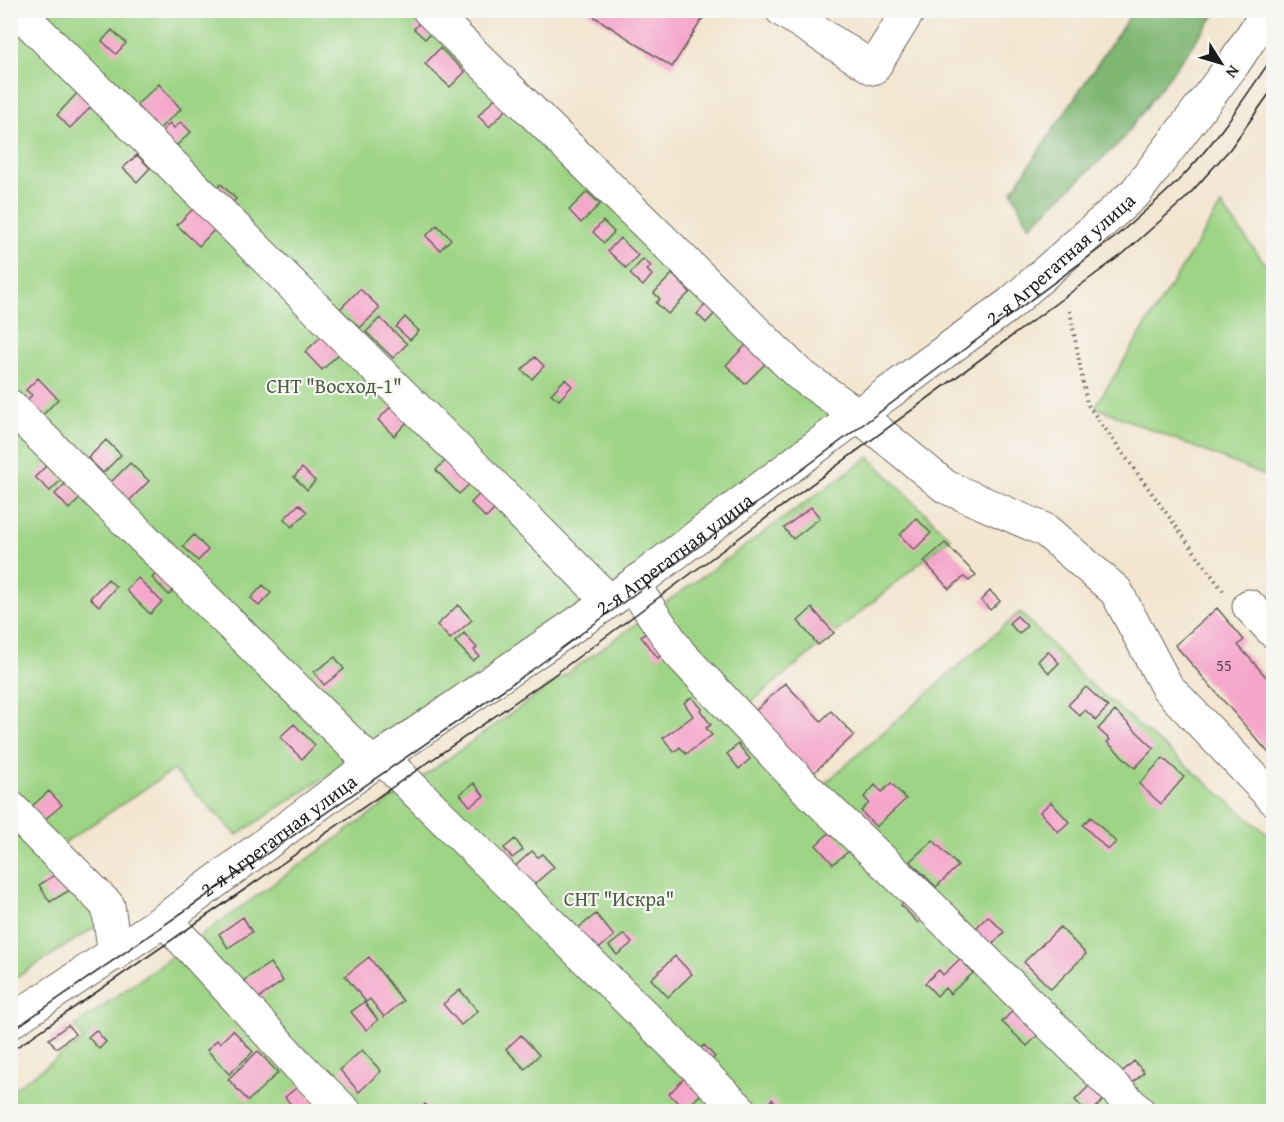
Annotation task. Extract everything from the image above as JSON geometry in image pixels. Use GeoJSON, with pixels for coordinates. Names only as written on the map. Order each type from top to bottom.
{"type":"FeatureCollection","features":[{"type":"Feature","properties":{"kind":"street"},"geometry":{"type":"LineString","coordinates":[[17,10],[621,593],[805,787],[927,903],[1139,1112]]}},
{"type":"Feature","properties":{"kind":"street"},"geometry":{"type":"LineString","coordinates":[[429,10],[799,374],[858,415],[946,487],[1045,530],[1116,591],[1167,687],[1274,799]]}},
{"type":"Feature","properties":{"kind":"street"},"geometry":{"type":"LineString","coordinates":[[782,10],[873,68],[909,10]]}},
{"type":"Feature","properties":{"kind":"street","name":"2-я Агрегатная улица"},"geometry":{"type":"LineString","coordinates":[[10,1022],[165,920],[377,761],[621,593],[1010,304],[1136,192],[1234,63],[1269,10]]}},
{"type":"Feature","properties":{"kind":"street"},"geometry":{"type":"LineString","coordinates":[[10,406],[742,1112]]}},
{"type":"Feature","properties":{"kind":"street"},"geometry":{"type":"LineString","coordinates":[[1249,606],[1274,632]]}},
{"type":"Feature","properties":{"kind":"street"},"geometry":{"type":"LineString","coordinates":[[10,807],[108,906],[115,954]]}},
{"type":"Feature","properties":{"kind":"street"},"geometry":{"type":"LineString","coordinates":[[165,920],[296,1063],[345,1112]]}},
{"type":"Feature","properties":{"kind":"path"},"geometry":{"type":"LineString","coordinates":[[1070,311],[1087,404],[1222,591],[1249,606]]}},
{"type":"Feature","properties":{"kind":"green space","name":"СНТ \"Восход-1\""},"geometry":{"type":"Polygon","coordinates":[[[11,11],[411,11],[833,420],[611,589],[237,835],[173,770],[60,846],[123,909],[11,981],[11,11]]]}},
{"type":"Feature","properties":{"kind":"green space"},"geometry":{"type":"Polygon","coordinates":[[[1133,11],[1218,11],[1121,141],[1029,227],[1012,191],[1133,11]]]}},
{"type":"Feature","properties":{"kind":"green space"},"geometry":{"type":"Polygon","coordinates":[[[1221,205],[1273,274],[1273,479],[1095,407],[1221,205]]]}},
{"type":"Feature","properties":{"kind":"green space","name":"СНТ \"Искра\""},"geometry":{"type":"Polygon","coordinates":[[[869,457],[950,538],[738,713],[814,793],[1020,612],[1083,678],[1273,839],[1273,1111],[11,1112],[10,1094],[15,1088],[83,1040],[75,1026],[869,457]]]}},
{"type":"Feature","properties":{"kind":"building"},"geometry":{"type":"Polygon","coordinates":[[[584,10],[708,10],[672,67],[584,10]]]}},
{"type":"Feature","properties":{"kind":"building"},"geometry":{"type":"Polygon","coordinates":[[[421,21],[432,32],[425,39],[414,29],[421,21]]]}},
{"type":"Feature","properties":{"kind":"building"},"geometry":{"type":"Polygon","coordinates":[[[112,30],[126,43],[116,54],[102,41],[112,30]]]}},
{"type":"Feature","properties":{"kind":"building"},"geometry":{"type":"Polygon","coordinates":[[[440,48],[465,72],[450,87],[425,64],[440,48]]]}},
{"type":"Feature","properties":{"kind":"building"},"geometry":{"type":"Polygon","coordinates":[[[159,84],[181,109],[157,131],[134,107],[159,84]]]}},
{"type":"Feature","properties":{"kind":"building"},"geometry":{"type":"Polygon","coordinates":[[[79,91],[93,105],[70,128],[57,115],[79,91]]]}},
{"type":"Feature","properties":{"kind":"building"},"geometry":{"type":"Polygon","coordinates":[[[496,97],[508,108],[489,127],[478,116],[496,97]]]}},
{"type":"Feature","properties":{"kind":"building"},"geometry":{"type":"Polygon","coordinates":[[[181,122],[191,132],[173,149],[159,134],[170,123],[174,128],[181,122]]]}},
{"type":"Feature","properties":{"kind":"building"},"geometry":{"type":"Polygon","coordinates":[[[137,155],[150,168],[137,182],[123,168],[137,155]]]}},
{"type":"Feature","properties":{"kind":"building"},"geometry":{"type":"Polygon","coordinates":[[[221,184],[236,199],[226,209],[211,193],[221,184]]]}},
{"type":"Feature","properties":{"kind":"building"},"geometry":{"type":"Polygon","coordinates":[[[587,192],[600,204],[581,223],[569,210],[587,192]]]}},
{"type":"Feature","properties":{"kind":"building"},"geometry":{"type":"Polygon","coordinates":[[[197,205],[218,226],[199,246],[177,225],[197,205]]]}},
{"type":"Feature","properties":{"kind":"building"},"geometry":{"type":"Polygon","coordinates":[[[603,221],[614,232],[604,243],[593,232],[603,221]]]}},
{"type":"Feature","properties":{"kind":"building"},"geometry":{"type":"Polygon","coordinates":[[[437,225],[451,239],[440,250],[426,236],[437,225]]]}},
{"type":"Feature","properties":{"kind":"building"},"geometry":{"type":"Polygon","coordinates":[[[620,238],[638,255],[626,268],[608,251],[620,238]]]}},
{"type":"Feature","properties":{"kind":"building"},"geometry":{"type":"Polygon","coordinates":[[[643,259],[651,266],[647,270],[652,275],[643,286],[630,274],[643,259]]]}},
{"type":"Feature","properties":{"kind":"building"},"geometry":{"type":"Polygon","coordinates":[[[672,274],[690,292],[668,314],[656,303],[660,299],[654,293],[672,274]]]}},
{"type":"Feature","properties":{"kind":"building"},"geometry":{"type":"Polygon","coordinates":[[[360,289],[380,308],[360,328],[340,309],[360,289]]]}},
{"type":"Feature","properties":{"kind":"building"},"geometry":{"type":"Polygon","coordinates":[[[706,304],[716,312],[706,323],[697,314],[706,304]]]}},
{"type":"Feature","properties":{"kind":"building"},"geometry":{"type":"Polygon","coordinates":[[[405,317],[419,331],[410,340],[396,327],[405,317]]]}},
{"type":"Feature","properties":{"kind":"building"},"geometry":{"type":"Polygon","coordinates":[[[380,318],[407,344],[393,358],[366,332],[380,318]]]}},
{"type":"Feature","properties":{"kind":"building"},"geometry":{"type":"Polygon","coordinates":[[[327,331],[344,349],[322,370],[305,352],[327,331]]]}},
{"type":"Feature","properties":{"kind":"building"},"geometry":{"type":"Polygon","coordinates":[[[748,343],[767,362],[745,384],[726,365],[748,343]]]}},
{"type":"Feature","properties":{"kind":"building"},"geometry":{"type":"Polygon","coordinates":[[[535,357],[544,366],[532,379],[522,370],[535,357]]]}},
{"type":"Feature","properties":{"kind":"building"},"geometry":{"type":"Polygon","coordinates":[[[38,378],[58,399],[37,421],[22,405],[32,395],[26,390],[38,378]]]}},
{"type":"Feature","properties":{"kind":"building"},"geometry":{"type":"Polygon","coordinates":[[[565,379],[572,386],[559,400],[551,394],[565,379]]]}},
{"type":"Feature","properties":{"kind":"building"},"geometry":{"type":"Polygon","coordinates":[[[397,400],[413,416],[394,436],[378,420],[397,400]]]}},
{"type":"Feature","properties":{"kind":"building"},"geometry":{"type":"Polygon","coordinates":[[[106,440],[121,455],[103,473],[88,458],[106,440]]]}},
{"type":"Feature","properties":{"kind":"building"},"geometry":{"type":"Polygon","coordinates":[[[452,454],[476,478],[459,494],[436,470],[452,454]]]}},
{"type":"Feature","properties":{"kind":"building"},"geometry":{"type":"Polygon","coordinates":[[[130,463],[149,481],[129,501],[110,483],[130,463]]]}},
{"type":"Feature","properties":{"kind":"building"},"geometry":{"type":"Polygon","coordinates":[[[48,464],[62,479],[50,491],[35,477],[48,464]]]}},
{"type":"Feature","properties":{"kind":"building"},"geometry":{"type":"Polygon","coordinates":[[[302,468],[315,481],[307,490],[294,477],[302,468]]]}},
{"type":"Feature","properties":{"kind":"building"},"geometry":{"type":"Polygon","coordinates":[[[67,482],[82,497],[69,509],[55,494],[67,482]]]}},
{"type":"Feature","properties":{"kind":"building"},"geometry":{"type":"Polygon","coordinates":[[[485,488],[501,503],[486,518],[471,503],[485,488]]]}},
{"type":"Feature","properties":{"kind":"building"},"geometry":{"type":"Polygon","coordinates":[[[299,504],[307,512],[292,527],[284,519],[299,504]]]}},
{"type":"Feature","properties":{"kind":"building"},"geometry":{"type":"Polygon","coordinates":[[[811,507],[820,518],[793,539],[784,528],[811,507]]]}},
{"type":"Feature","properties":{"kind":"building"},"geometry":{"type":"Polygon","coordinates":[[[916,518],[931,533],[914,550],[900,535],[916,518]]]}},
{"type":"Feature","properties":{"kind":"building"},"geometry":{"type":"Polygon","coordinates":[[[194,535],[208,550],[198,561],[183,546],[194,535]]]}},
{"type":"Feature","properties":{"kind":"building"},"geometry":{"type":"Polygon","coordinates":[[[945,543],[976,575],[969,581],[964,577],[949,589],[924,561],[945,543]]]}},
{"type":"Feature","properties":{"kind":"building"},"geometry":{"type":"Polygon","coordinates":[[[160,569],[177,587],[169,595],[152,578],[160,569]]]}},
{"type":"Feature","properties":{"kind":"building"},"geometry":{"type":"Polygon","coordinates":[[[138,578],[162,602],[150,614],[126,590],[138,578]]]}},
{"type":"Feature","properties":{"kind":"building"},"geometry":{"type":"Polygon","coordinates":[[[108,579],[116,587],[99,606],[90,598],[108,579]]]}},
{"type":"Feature","properties":{"kind":"building"},"geometry":{"type":"Polygon","coordinates":[[[263,585],[271,593],[259,606],[251,598],[263,585]]]}},
{"type":"Feature","properties":{"kind":"building"},"geometry":{"type":"Polygon","coordinates":[[[990,591],[1000,601],[990,610],[981,600],[990,591]]]}},
{"type":"Feature","properties":{"kind":"building"},"geometry":{"type":"Polygon","coordinates":[[[458,605],[472,620],[450,639],[437,625],[458,605]]]}},
{"type":"Feature","properties":{"kind":"building"},"geometry":{"type":"Polygon","coordinates":[[[812,608],[834,633],[818,645],[798,621],[812,608]]]}},
{"type":"Feature","properties":{"kind":"building"},"geometry":{"type":"Polygon","coordinates":[[[1217,608],[1244,640],[1238,645],[1274,686],[1274,759],[1175,645],[1217,608]]]}},
{"type":"Feature","properties":{"kind":"building"},"geometry":{"type":"Polygon","coordinates":[[[1017,616],[1027,626],[1019,634],[1009,623],[1017,616]]]}},
{"type":"Feature","properties":{"kind":"building"},"geometry":{"type":"Polygon","coordinates":[[[652,629],[668,650],[658,658],[641,637],[652,629]]]}},
{"type":"Feature","properties":{"kind":"building"},"geometry":{"type":"Polygon","coordinates":[[[464,633],[477,648],[474,650],[479,656],[473,661],[455,642],[464,633]]]}},
{"type":"Feature","properties":{"kind":"building"},"geometry":{"type":"Polygon","coordinates":[[[1048,651],[1059,663],[1049,673],[1038,661],[1048,651]]]}},
{"type":"Feature","properties":{"kind":"building"},"geometry":{"type":"Polygon","coordinates":[[[335,657],[344,669],[324,685],[314,672],[335,657]]]}},
{"type":"Feature","properties":{"kind":"building"},"geometry":{"type":"Polygon","coordinates":[[[785,683],[821,721],[831,711],[854,735],[807,779],[749,717],[785,683]]]}},
{"type":"Feature","properties":{"kind":"building"},"geometry":{"type":"Polygon","coordinates":[[[1086,687],[1108,707],[1096,720],[1085,710],[1080,716],[1068,705],[1086,687]]]}},
{"type":"Feature","properties":{"kind":"building"},"geometry":{"type":"Polygon","coordinates":[[[692,697],[711,725],[706,728],[712,735],[686,754],[680,747],[674,752],[663,738],[693,716],[684,703],[692,697]]]}},
{"type":"Feature","properties":{"kind":"building"},"geometry":{"type":"Polygon","coordinates":[[[1115,711],[1154,748],[1135,768],[1107,742],[1110,740],[1098,729],[1115,711]]]}},
{"type":"Feature","properties":{"kind":"building"},"geometry":{"type":"Polygon","coordinates":[[[294,724],[315,745],[302,759],[280,737],[294,724]]]}},
{"type":"Feature","properties":{"kind":"building"},"geometry":{"type":"Polygon","coordinates":[[[738,744],[750,759],[739,769],[727,754],[738,744]]]}},
{"type":"Feature","properties":{"kind":"building"},"geometry":{"type":"Polygon","coordinates":[[[1163,758],[1184,777],[1161,804],[1139,784],[1163,758]]]}},
{"type":"Feature","properties":{"kind":"building"},"geometry":{"type":"Polygon","coordinates":[[[474,783],[484,796],[470,806],[460,794],[474,783]]]}},
{"type":"Feature","properties":{"kind":"building"},"geometry":{"type":"Polygon","coordinates":[[[891,783],[906,799],[876,827],[861,811],[869,803],[864,797],[875,785],[882,792],[891,783]]]}},
{"type":"Feature","properties":{"kind":"building"},"geometry":{"type":"Polygon","coordinates":[[[49,791],[62,805],[44,820],[32,806],[49,791]]]}},
{"type":"Feature","properties":{"kind":"building"},"geometry":{"type":"Polygon","coordinates":[[[1051,802],[1069,822],[1058,832],[1040,812],[1051,802]]]}},
{"type":"Feature","properties":{"kind":"building"},"geometry":{"type":"Polygon","coordinates":[[[1091,817],[1116,842],[1108,850],[1083,825],[1091,817]]]}},
{"type":"Feature","properties":{"kind":"building"},"geometry":{"type":"Polygon","coordinates":[[[832,830],[850,850],[833,864],[816,845],[832,830]]]}},
{"type":"Feature","properties":{"kind":"building"},"geometry":{"type":"Polygon","coordinates":[[[515,839],[523,850],[512,858],[504,848],[515,839]]]}},
{"type":"Feature","properties":{"kind":"building"},"geometry":{"type":"Polygon","coordinates":[[[933,840],[958,866],[936,887],[910,861],[933,840]]]}},
{"type":"Feature","properties":{"kind":"building"},"geometry":{"type":"Polygon","coordinates":[[[532,851],[538,857],[542,854],[554,867],[531,887],[513,868],[532,851]]]}},
{"type":"Feature","properties":{"kind":"building"},"geometry":{"type":"Polygon","coordinates":[[[60,872],[70,890],[50,902],[39,885],[60,872]]]}},
{"type":"Feature","properties":{"kind":"building"},"geometry":{"type":"Polygon","coordinates":[[[909,898],[926,915],[918,923],[901,905],[909,898]]]}},
{"type":"Feature","properties":{"kind":"building"},"geometry":{"type":"Polygon","coordinates":[[[596,914],[614,936],[595,952],[577,929],[596,914]]]}},
{"type":"Feature","properties":{"kind":"building"},"geometry":{"type":"Polygon","coordinates":[[[988,916],[1004,932],[989,948],[973,931],[988,916]]]}},
{"type":"Feature","properties":{"kind":"building"},"geometry":{"type":"Polygon","coordinates":[[[243,917],[252,932],[228,948],[219,934],[243,917]]]}},
{"type":"Feature","properties":{"kind":"building"},"geometry":{"type":"Polygon","coordinates":[[[1060,927],[1086,954],[1051,989],[1024,962],[1060,927]]]}},
{"type":"Feature","properties":{"kind":"building"},"geometry":{"type":"Polygon","coordinates":[[[624,934],[632,943],[617,955],[609,946],[624,934]]]}},
{"type":"Feature","properties":{"kind":"building"},"geometry":{"type":"Polygon","coordinates":[[[675,956],[692,974],[668,997],[651,979],[675,956]]]}},
{"type":"Feature","properties":{"kind":"building"},"geometry":{"type":"Polygon","coordinates":[[[369,957],[403,1001],[384,1017],[370,999],[366,1002],[345,976],[369,957]]]}},
{"type":"Feature","properties":{"kind":"building"},"geometry":{"type":"Polygon","coordinates":[[[960,959],[973,973],[950,994],[945,988],[937,996],[925,983],[939,970],[943,975],[960,959]]]}},
{"type":"Feature","properties":{"kind":"building"},"geometry":{"type":"Polygon","coordinates":[[[270,963],[283,981],[256,1000],[243,981],[270,963]]]}},
{"type":"Feature","properties":{"kind":"building"},"geometry":{"type":"Polygon","coordinates":[[[460,990],[478,1011],[461,1025],[443,1004],[460,990]]]}},
{"type":"Feature","properties":{"kind":"building"},"geometry":{"type":"Polygon","coordinates":[[[364,1002],[378,1020],[366,1030],[351,1012],[364,1002]]]}},
{"type":"Feature","properties":{"kind":"building"},"geometry":{"type":"Polygon","coordinates":[[[1014,1009],[1039,1034],[1027,1046],[1002,1022],[1014,1009]]]}},
{"type":"Feature","properties":{"kind":"building"},"geometry":{"type":"Polygon","coordinates":[[[68,1025],[75,1034],[56,1048],[49,1039],[68,1025]]]}},
{"type":"Feature","properties":{"kind":"building"},"geometry":{"type":"Polygon","coordinates":[[[96,1030],[106,1042],[99,1049],[88,1037],[96,1030]]]}},
{"type":"Feature","properties":{"kind":"building"},"geometry":{"type":"Polygon","coordinates":[[[233,1030],[253,1052],[229,1074],[207,1050],[217,1040],[220,1043],[233,1030]]]}},
{"type":"Feature","properties":{"kind":"building"},"geometry":{"type":"Polygon","coordinates":[[[521,1035],[539,1055],[525,1069],[506,1049],[521,1035]]]}},
{"type":"Feature","properties":{"kind":"building"},"geometry":{"type":"Polygon","coordinates":[[[704,1045],[715,1057],[705,1067],[694,1055],[704,1045]]]}},
{"type":"Feature","properties":{"kind":"building"},"geometry":{"type":"Polygon","coordinates":[[[362,1050],[381,1071],[359,1092],[340,1070],[362,1050]]]}},
{"type":"Feature","properties":{"kind":"building"},"geometry":{"type":"Polygon","coordinates":[[[258,1051],[278,1073],[248,1101],[228,1079],[258,1051]]]}},
{"type":"Feature","properties":{"kind":"building"},"geometry":{"type":"Polygon","coordinates":[[[1134,1061],[1144,1072],[1132,1084],[1121,1073],[1134,1061]]]}},
{"type":"Feature","properties":{"kind":"building"},"geometry":{"type":"Polygon","coordinates":[[[689,1073],[706,1089],[685,1110],[669,1094],[689,1073]]]}},
{"type":"Feature","properties":{"kind":"building"},"geometry":{"type":"Polygon","coordinates":[[[1092,1083],[1106,1097],[1092,1112],[1086,1112],[1075,1100],[1092,1083]]]}},
{"type":"Feature","properties":{"kind":"building"},"geometry":{"type":"Polygon","coordinates":[[[300,1085],[322,1112],[297,1112],[285,1097],[300,1085]]]}},
{"type":"Feature","properties":{"kind":"building"},"geometry":{"type":"Polygon","coordinates":[[[772,1099],[784,1112],[759,1112],[772,1099]]]}},
{"type":"Feature","properties":{"kind":"building"},"geometry":{"type":"Polygon","coordinates":[[[425,1104],[433,1112],[418,1112],[425,1104]]]}},
{"type":"Feature","properties":{"kind":"tram line"},"geometry":{"type":"LineString","coordinates":[[10,1032],[539,665],[1114,238],[1190,168],[1228,121],[1274,55]]}},
{"type":"Feature","properties":{"kind":"tram line"},"geometry":{"type":"LineString","coordinates":[[10,1052],[550,678],[1124,253],[1186,198],[1230,149],[1274,87]]}}]}
